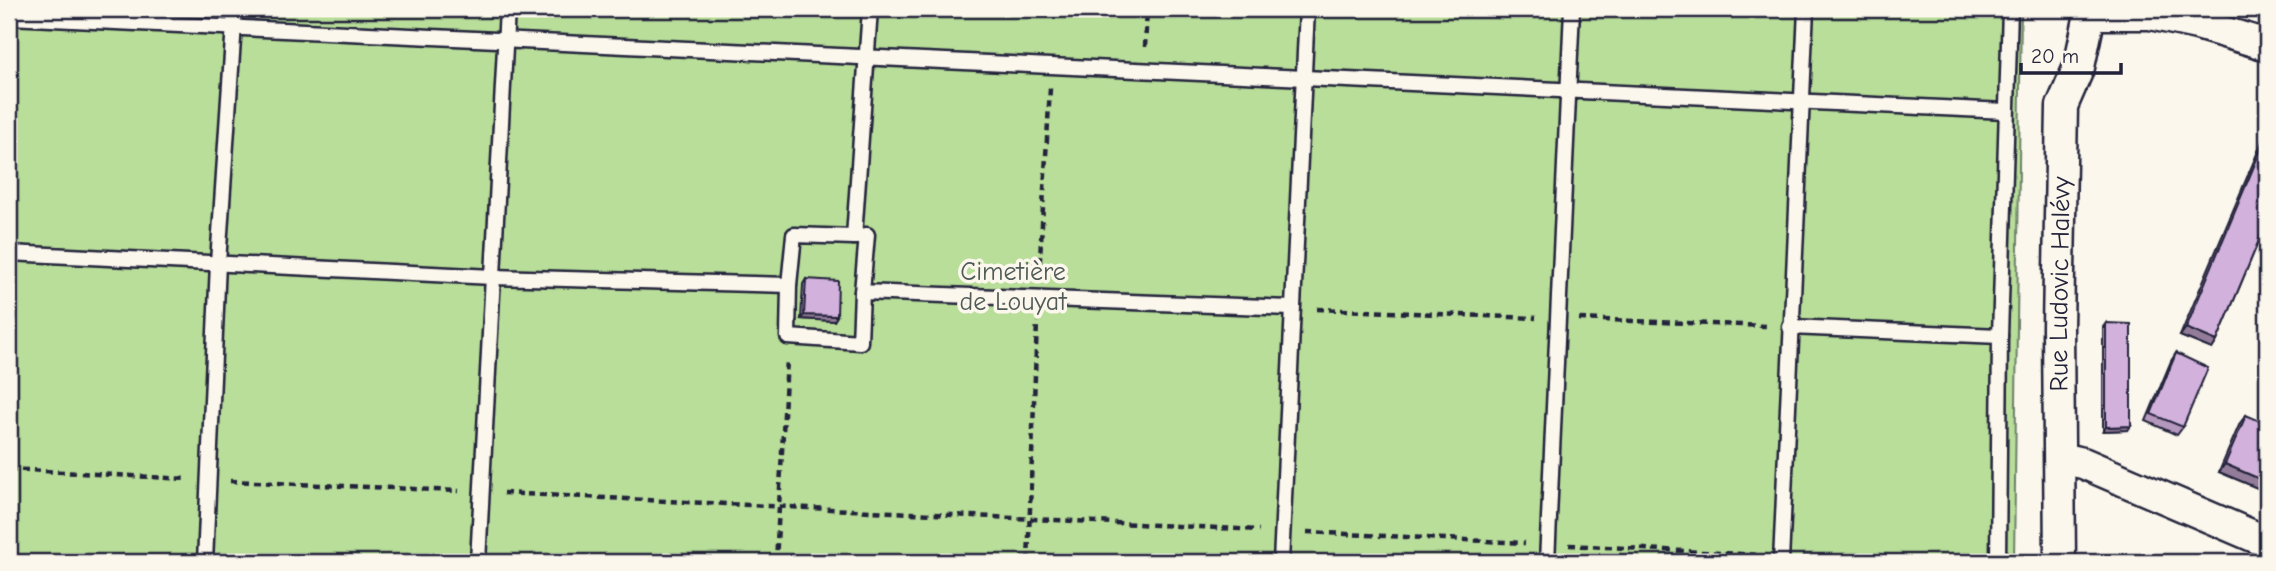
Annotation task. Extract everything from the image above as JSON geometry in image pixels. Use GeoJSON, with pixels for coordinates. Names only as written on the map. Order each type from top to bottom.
{"type":"FeatureCollection","features":[{"type":"Feature","properties":{"kind":"street"},"geometry":{"type":"LineString","coordinates":[[2089,11],[2150,14],[2197,24],[2267,45]]}},
{"type":"Feature","properties":{"kind":"street","name":"Rue Ludovic Halévy"},"geometry":{"type":"LineString","coordinates":[[2060,562],[2058,328],[2062,106],[2079,67],[2089,11]]}},
{"type":"Feature","properties":{"kind":"street"},"geometry":{"type":"LineString","coordinates":[[2060,458],[2083,463],[2267,542]]}},
{"type":"Feature","properties":{"kind":"lane"},"geometry":{"type":"LineString","coordinates":[[205,562],[219,263],[235,9]]}},
{"type":"Feature","properties":{"kind":"lane"},"geometry":{"type":"LineString","coordinates":[[478,562],[507,9]]}},
{"type":"Feature","properties":{"kind":"lane"},"geometry":{"type":"LineString","coordinates":[[854,237],[870,9]]}},
{"type":"Feature","properties":{"kind":"lane"},"geometry":{"type":"LineString","coordinates":[[1282,562],[1307,9]]}},
{"type":"Feature","properties":{"kind":"lane"},"geometry":{"type":"LineString","coordinates":[[1547,562],[1572,9]]}},
{"type":"Feature","properties":{"kind":"lane"},"geometry":{"type":"LineString","coordinates":[[1781,559],[1806,9]]}},
{"type":"Feature","properties":{"kind":"lane"},"geometry":{"type":"LineString","coordinates":[[1997,562],[2000,336],[2010,9]]}},
{"type":"Feature","properties":{"kind":"lane"},"geometry":{"type":"LineString","coordinates":[[9,17],[2006,111]]}},
{"type":"Feature","properties":{"kind":"lane"},"geometry":{"type":"LineString","coordinates":[[794,235],[867,235],[860,342],[788,337],[789,285],[794,235]]}},
{"type":"Feature","properties":{"kind":"lane"},"geometry":{"type":"LineString","coordinates":[[9,253],[493,277],[789,285]]}},
{"type":"Feature","properties":{"kind":"lane"},"geometry":{"type":"LineString","coordinates":[[862,292],[1292,308]]}},
{"type":"Feature","properties":{"kind":"lane"},"geometry":{"type":"LineString","coordinates":[[1790,327],[2000,336]]}},
{"type":"Feature","properties":{"kind":"path"},"geometry":{"type":"LineString","coordinates":[[1144,69],[1147,9]]}},
{"type":"Feature","properties":{"kind":"path"},"geometry":{"type":"LineString","coordinates":[[776,562],[788,337]]}},
{"type":"Feature","properties":{"kind":"path"},"geometry":{"type":"LineString","coordinates":[[9,469],[1548,544],[1781,559],[1933,562]]}},
{"type":"Feature","properties":{"kind":"green space","name":"Cimetière de Louyat"},"geometry":{"type":"Polygon","coordinates":[[[9,9],[2021,9],[2014,562],[9,562],[9,9]]]}},
{"type":"Feature","properties":{"kind":"building"},"geometry":{"type":"Polygon","coordinates":[[[2267,135],[2267,221],[2217,341],[2186,328],[2267,135]]]}},
{"type":"Feature","properties":{"kind":"building"},"geometry":{"type":"Polygon","coordinates":[[[806,279],[838,281],[837,316],[804,315],[806,279]]]}},
{"type":"Feature","properties":{"kind":"building"},"geometry":{"type":"Polygon","coordinates":[[[2106,323],[2131,324],[2131,426],[2106,427],[2106,323]]]}},
{"type":"Feature","properties":{"kind":"building"},"geometry":{"type":"Polygon","coordinates":[[[2176,353],[2208,368],[2183,427],[2151,414],[2176,353]]]}},
{"type":"Feature","properties":{"kind":"building"},"geometry":{"type":"Polygon","coordinates":[[[2246,415],[2267,424],[2261,442],[2267,445],[2267,482],[2225,464],[2246,415]]]}}]}
